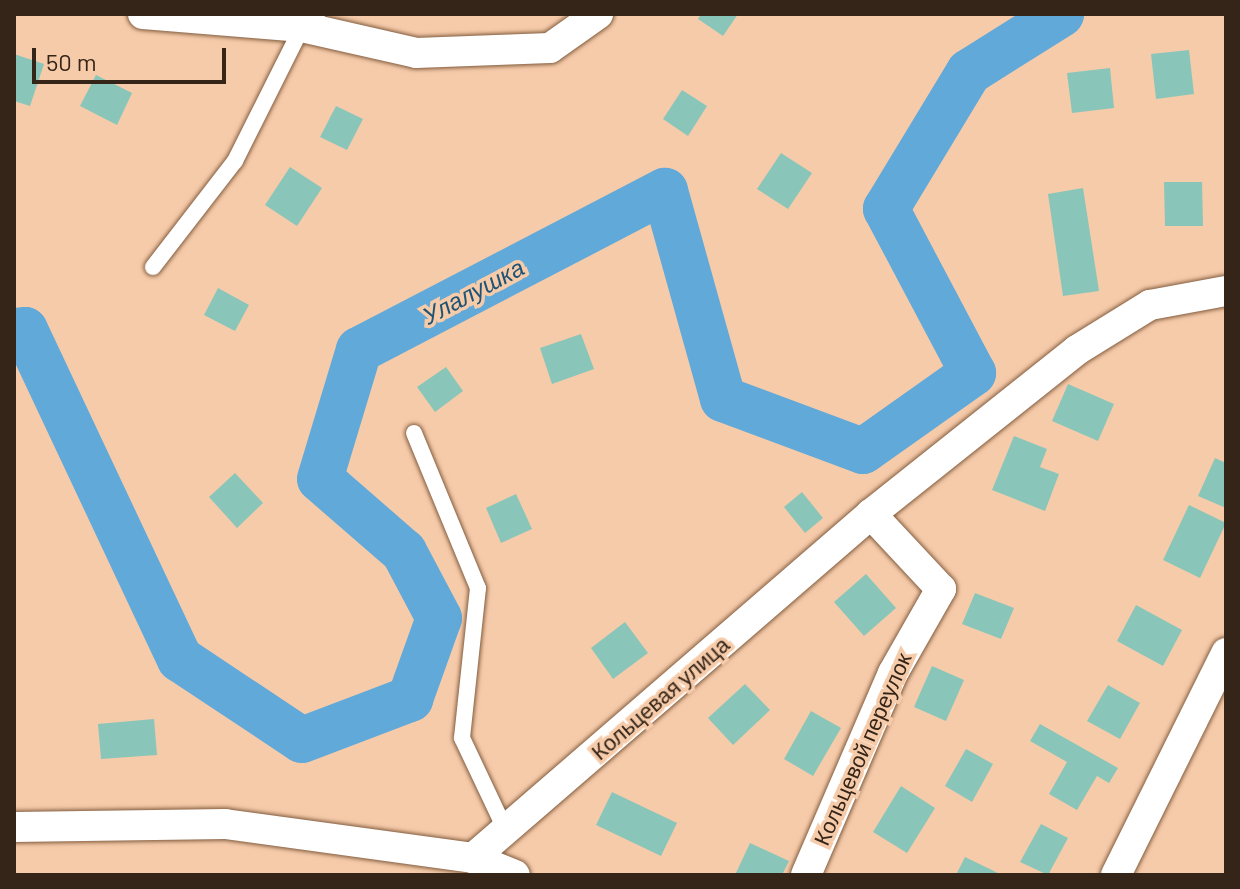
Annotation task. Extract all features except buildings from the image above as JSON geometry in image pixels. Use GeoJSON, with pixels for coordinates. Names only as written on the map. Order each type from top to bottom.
{"type":"FeatureCollection","features":[{"type":"Feature","properties":{"kind":"street"},"geometry":{"type":"LineString","coordinates":[[143,14],[306,20],[416,53],[550,48],[598,14]]}},
{"type":"Feature","properties":{"kind":"street","name":"Кольцевая улица"},"geometry":{"type":"LineString","coordinates":[[473,858],[507,833],[871,514],[1107,328],[1150,305],[1226,291]]}},
{"type":"Feature","properties":{"kind":"street","name":"Кольцевой переулок"},"geometry":{"type":"LineString","coordinates":[[806,875],[893,673],[941,589],[871,514]]}},
{"type":"Feature","properties":{"kind":"street"},"geometry":{"type":"LineString","coordinates":[[1116,875],[1226,653]]}},
{"type":"Feature","properties":{"kind":"street"},"geometry":{"type":"LineString","coordinates":[[14,827],[225,824],[473,858],[515,875]]}},
{"type":"Feature","properties":{"kind":"lane"},"geometry":{"type":"LineString","coordinates":[[153,267],[235,161],[306,20]]}},
{"type":"Feature","properties":{"kind":"lane"},"geometry":{"type":"LineString","coordinates":[[414,433],[478,588],[462,738],[507,833]]}},
{"type":"Feature","properties":{"kind":"waterway","name":"Улалушка"},"geometry":{"type":"LineString","coordinates":[[14,331],[25,330],[180,659],[302,740],[410,699],[439,618],[404,552],[320,479],[359,350],[665,191],[723,399],[863,451],[973,373],[886,209],[969,72],[1061,14]]}}]}
